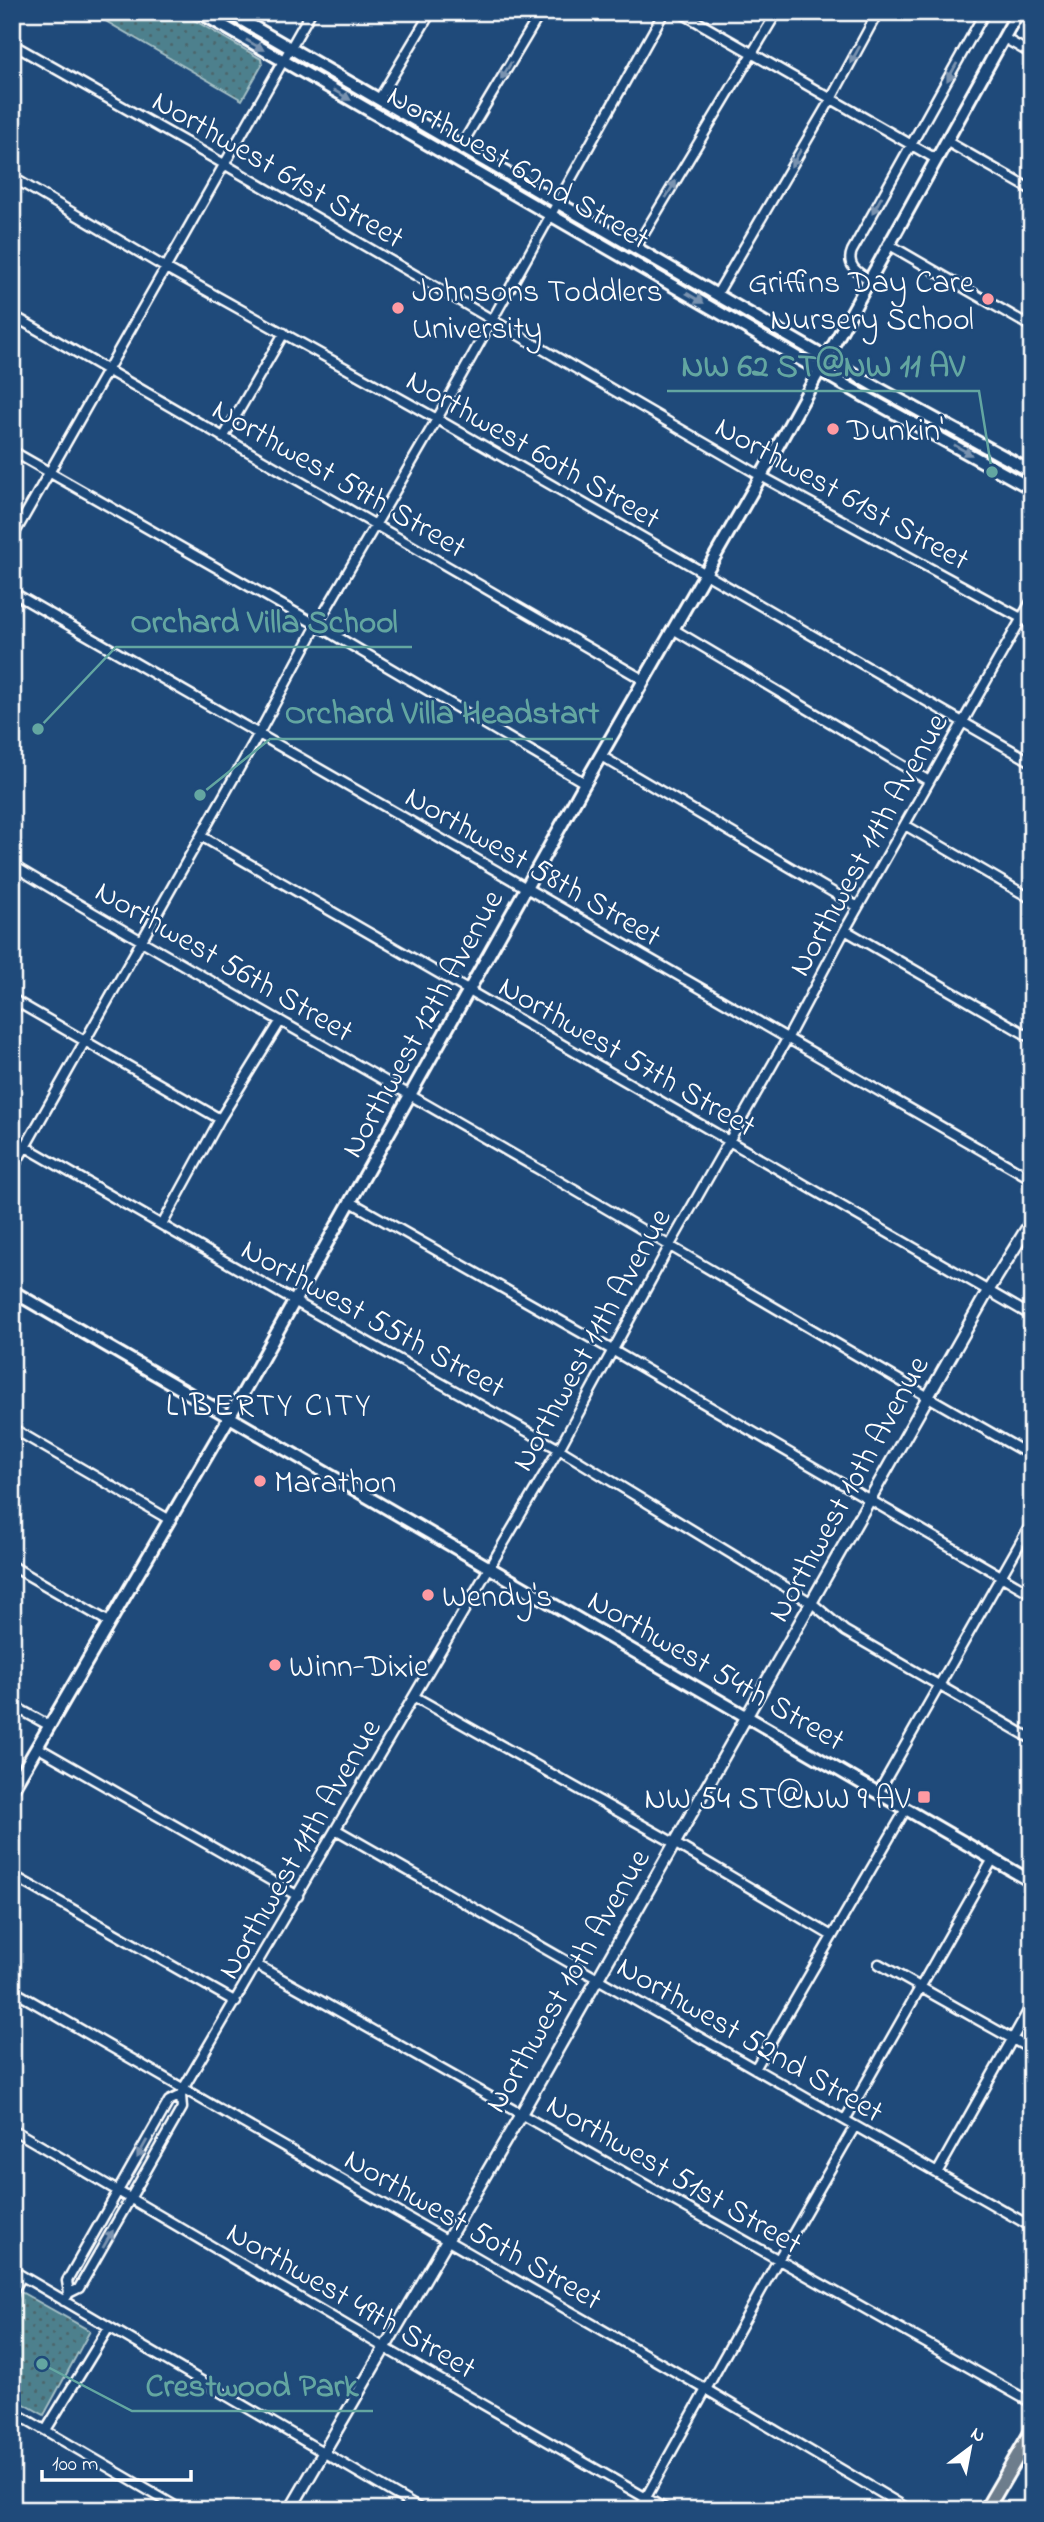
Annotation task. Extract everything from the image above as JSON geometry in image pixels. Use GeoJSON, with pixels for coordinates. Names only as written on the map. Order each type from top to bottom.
{"type":"FeatureCollection","features":[{"type":"Feature","properties":{"kind":"main road","name":"Northwest 62nd Street"},"geometry":{"type":"LineString","coordinates":[[199,12],[818,369],[1032,489]]}},
{"type":"Feature","properties":{"kind":"main road","name":"Northwest 62nd Street"},"geometry":{"type":"LineString","coordinates":[[228,12],[825,357],[1032,472]]}},
{"type":"Feature","properties":{"kind":"main road","name":"Northwest 12th Avenue"},"geometry":{"type":"LineString","coordinates":[[12,1790],[230,1416],[585,783],[761,476],[1018,12]]}},
{"type":"Feature","properties":{"kind":"main road","name":"Northwest 54th Street"},"geometry":{"type":"LineString","coordinates":[[12,1291],[1032,1882]]}},
{"type":"Feature","properties":{"kind":"main road"},"geometry":{"type":"LineString","coordinates":[[986,2510],[1032,2431]]}},
{"type":"Feature","properties":{"kind":"street"},"geometry":{"type":"LineString","coordinates":[[12,538],[311,12]]}},
{"type":"Feature","properties":{"kind":"street"},"geometry":{"type":"LineString","coordinates":[[379,99],[430,12]]}},
{"type":"Feature","properties":{"kind":"street"},"geometry":{"type":"LineString","coordinates":[[461,146],[541,12]]}},
{"type":"Feature","properties":{"kind":"street"},"geometry":{"type":"LineString","coordinates":[[12,1170],[664,12]]}},
{"type":"Feature","properties":{"kind":"street"},"geometry":{"type":"LineString","coordinates":[[680,12],[936,159]]}},
{"type":"Feature","properties":{"kind":"street"},"geometry":{"type":"LineString","coordinates":[[636,247],[777,12]]}},
{"type":"Feature","properties":{"kind":"street"},"geometry":{"type":"LineString","coordinates":[[717,294],[831,99],[878,12]]}},
{"type":"Feature","properties":{"kind":"street"},"geometry":{"type":"LineString","coordinates":[[868,279],[852,266],[850,256],[985,12]]}},
{"type":"Feature","properties":{"kind":"street"},"geometry":{"type":"LineString","coordinates":[[1004,37],[1032,54]]}},
{"type":"Feature","properties":{"kind":"street","name":"Northwest 61st Street"},"geometry":{"type":"LineString","coordinates":[[12,44],[761,476],[1032,624]]}},
{"type":"Feature","properties":{"kind":"street"},"geometry":{"type":"LineString","coordinates":[[946,141],[1032,190]]}},
{"type":"Feature","properties":{"kind":"street","name":"Northwest 60th Street"},"geometry":{"type":"LineString","coordinates":[[12,177],[166,268],[437,419],[1032,762]]}},
{"type":"Feature","properties":{"kind":"street"},"geometry":{"type":"LineString","coordinates":[[888,244],[1032,327]]}},
{"type":"Feature","properties":{"kind":"street","name":"Northwest 59th Street"},"geometry":{"type":"LineString","coordinates":[[12,315],[644,680]]}},
{"type":"Feature","properties":{"kind":"street"},"geometry":{"type":"LineString","coordinates":[[223,438],[284,333]]}},
{"type":"Feature","properties":{"kind":"street"},"geometry":{"type":"LineString","coordinates":[[12,451],[317,625],[585,783]]}},
{"type":"Feature","properties":{"kind":"street","name":"Northwest 58th Street"},"geometry":{"type":"LineString","coordinates":[[12,592],[1032,1179]]}},
{"type":"Feature","properties":{"kind":"street","name":"Northwest 11th Avenue"},"geometry":{"type":"LineString","coordinates":[[67,2297],[67,2281],[169,2101],[182,2092],[236,2002],[559,1449],[845,930],[1032,600]]}},
{"type":"Feature","properties":{"kind":"street"},"geometry":{"type":"LineString","coordinates":[[673,629],[929,781]]}},
{"type":"Feature","properties":{"kind":"street"},"geometry":{"type":"LineString","coordinates":[[601,756],[858,907]]}},
{"type":"Feature","properties":{"kind":"street"},"geometry":{"type":"LineString","coordinates":[[905,825],[1032,899]]}},
{"type":"Feature","properties":{"kind":"street","name":"Northwest 57th Street"},"geometry":{"type":"LineString","coordinates":[[201,836],[1032,1316]]}},
{"type":"Feature","properties":{"kind":"street","name":"Northwest 56th Street"},"geometry":{"type":"LineString","coordinates":[[12,865],[670,1245],[928,1398],[1032,1455]]}},
{"type":"Feature","properties":{"kind":"street"},"geometry":{"type":"LineString","coordinates":[[845,930],[1032,1038]]}},
{"type":"Feature","properties":{"kind":"street"},"geometry":{"type":"LineString","coordinates":[[12,999],[220,1119]]}},
{"type":"Feature","properties":{"kind":"street"},"geometry":{"type":"LineString","coordinates":[[162,1225],[220,1119],[280,1022]]}},
{"type":"Feature","properties":{"kind":"street","name":"Northwest 55th Street"},"geometry":{"type":"LineString","coordinates":[[12,1139],[559,1449],[812,1603],[845,1631],[1032,1739]]}},
{"type":"Feature","properties":{"kind":"street"},"geometry":{"type":"LineString","coordinates":[[351,1202],[1032,1594]]}},
{"type":"Feature","properties":{"kind":"street","name":"Northwest 10th Avenue"},"geometry":{"type":"LineString","coordinates":[[290,2510],[521,2114],[988,1291],[1032,1220]]}},
{"type":"Feature","properties":{"kind":"street"},"geometry":{"type":"LineString","coordinates":[[12,1428],[170,1520]]}},
{"type":"Feature","properties":{"kind":"street"},"geometry":{"type":"LineString","coordinates":[[878,1793],[1032,1522]]}},
{"type":"Feature","properties":{"kind":"street"},"geometry":{"type":"LineString","coordinates":[[12,1566],[109,1622]]}},
{"type":"Feature","properties":{"kind":"street"},"geometry":{"type":"LineString","coordinates":[[415,1697],[674,1843],[832,1936]]}},
{"type":"Feature","properties":{"kind":"street"},"geometry":{"type":"LineString","coordinates":[[12,1705],[50,1726]]}},
{"type":"Feature","properties":{"kind":"street"},"geometry":{"type":"LineString","coordinates":[[37,1748],[298,1896]]}},
{"type":"Feature","properties":{"kind":"street"},"geometry":{"type":"LineString","coordinates":[[755,2069],[906,1809]]}},
{"type":"Feature","properties":{"kind":"street","name":"Northwest 52nd Street"},"geometry":{"type":"LineString","coordinates":[[337,1830],[1032,2227]]}},
{"type":"Feature","properties":{"kind":"street"},"geometry":{"type":"LineString","coordinates":[[845,2120],[993,1859]]}},
{"type":"Feature","properties":{"kind":"street"},"geometry":{"type":"LineString","coordinates":[[12,1875],[236,2002]]}},
{"type":"Feature","properties":{"kind":"street"},"geometry":{"type":"LineString","coordinates":[[879,1964],[1032,2050]]}},
{"type":"Feature","properties":{"kind":"street","name":"Northwest 51st Street"},"geometry":{"type":"LineString","coordinates":[[257,1965],[1032,2403]]}},
{"type":"Feature","properties":{"kind":"street","name":"Northwest 50th Street"},"geometry":{"type":"LineString","coordinates":[[12,1990],[182,2092],[446,2240],[910,2510]]}},
{"type":"Feature","properties":{"kind":"street"},"geometry":{"type":"LineString","coordinates":[[937,2173],[1032,2004]]}},
{"type":"Feature","properties":{"kind":"street","name":"Northwest 11th Avenue"},"geometry":{"type":"LineString","coordinates":[[67,2297],[79,2288],[182,2108],[182,2092]]}},
{"type":"Feature","properties":{"kind":"street"},"geometry":{"type":"LineString","coordinates":[[639,2510],[855,2126]]}},
{"type":"Feature","properties":{"kind":"street","name":"Northwest 49th Street"},"geometry":{"type":"LineString","coordinates":[[12,2129],[667,2510]]}},
{"type":"Feature","properties":{"kind":"street"},"geometry":{"type":"LineString","coordinates":[[12,2270],[67,2297],[109,2327],[422,2510]]}},
{"type":"Feature","properties":{"kind":"street"},"geometry":{"type":"LineString","coordinates":[[12,2292],[22,2276]]}},
{"type":"Feature","properties":{"kind":"street"},"geometry":{"type":"LineString","coordinates":[[46,2430],[109,2327]]}},
{"type":"Feature","properties":{"kind":"street"},"geometry":{"type":"LineString","coordinates":[[12,2411],[182,2510]]}},
{"type":"Feature","properties":{"kind":"green space"},"geometry":{"type":"Polygon","coordinates":[[[90,12],[180,12],[261,59],[262,65],[242,100],[90,12]]]}},
{"type":"Feature","properties":{"kind":"green space"},"geometry":{"type":"Polygon","coordinates":[[[21,2292],[90,2331],[44,2415],[12,2397],[12,2308],[21,2292]]]}},
{"type":"Feature","properties":{"kind":"place","name":"Griffins Day Care Nursery School"},"geometry":{"type":"Point","coordinates":[988,299]}},
{"type":"Feature","properties":{"kind":"place","name":"Johnsons Toddlers University"},"geometry":{"type":"Point","coordinates":[398,308]}},
{"type":"Feature","properties":{"kind":"place","name":"Dunkin'"},"geometry":{"type":"Point","coordinates":[833,429]}},
{"type":"Feature","properties":{"kind":"place","name":"NW 62 ST@NW 11 AV"},"geometry":{"type":"Point","coordinates":[992,472]}},
{"type":"Feature","properties":{"kind":"place","name":"Orchard Villa School"},"geometry":{"type":"Point","coordinates":[38,729]}},
{"type":"Feature","properties":{"kind":"place","name":"Orchard Villa Headstart"},"geometry":{"type":"Point","coordinates":[200,795]}},
{"type":"Feature","properties":{"kind":"place","name":"Marathon"},"geometry":{"type":"Point","coordinates":[260,1481]}},
{"type":"Feature","properties":{"kind":"place","name":"Wendy's"},"geometry":{"type":"Point","coordinates":[428,1595]}},
{"type":"Feature","properties":{"kind":"place","name":"Winn-Dixie"},"geometry":{"type":"Point","coordinates":[275,1665]}},
{"type":"Feature","properties":{"kind":"place","name":"NW 54 ST@NW 9 AV"},"geometry":{"type":"Point","coordinates":[924,1797]}},
{"type":"Feature","properties":{"kind":"place","name":"Crestwood Park"},"geometry":{"type":"Point","coordinates":[42,2364]}},
{"type":"Feature","properties":{"kind":"district","name":"LIBERTY CITY"},"geometry":{"type":"Point","coordinates":[269,1403]}}]}
